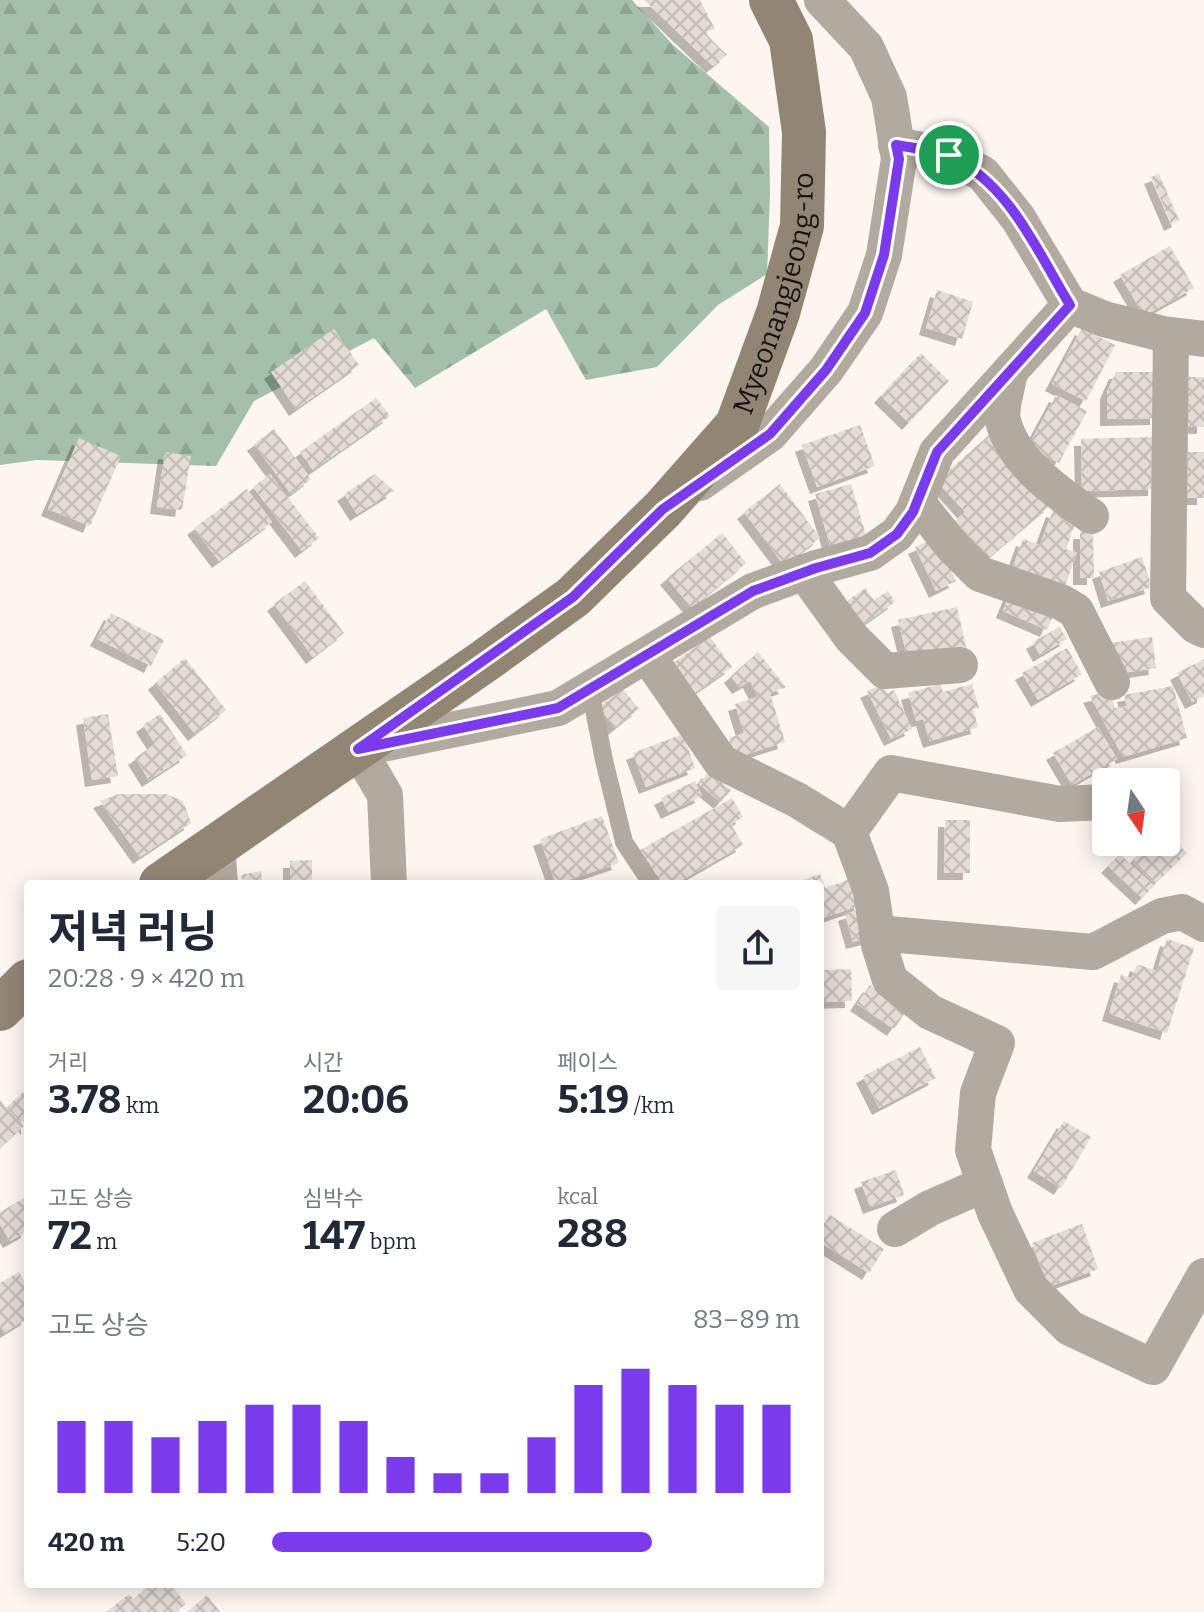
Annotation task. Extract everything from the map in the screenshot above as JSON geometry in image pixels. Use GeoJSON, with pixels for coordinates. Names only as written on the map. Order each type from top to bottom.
{"type":"FeatureCollection","features":[{"type":"Feature","properties":{"kind":"main road","name":"Myeonangjeong-ro"},"geometry":{"type":"LineString","coordinates":[[173,880],[218,865],[358,749],[573,597],[663,509],[737,425],[778,313],[802,226],[804,132],[791,40],[771,0]]}},
{"type":"Feature","properties":{"kind":"main road"},"geometry":{"type":"LineString","coordinates":[[0,1009],[24,985]]}},
{"type":"Feature","properties":{"kind":"street"},"geometry":{"type":"LineString","coordinates":[[663,509],[770,434],[826,370],[865,313],[884,255],[899,159],[889,97],[866,47],[822,0]]}},
{"type":"Feature","properties":{"kind":"street"},"geometry":{"type":"LineString","coordinates":[[896,145],[949,155],[983,174],[1018,218],[1070,305],[1104,319],[1187,337],[1168,598],[1204,630]]}},
{"type":"Feature","properties":{"kind":"street"},"geometry":{"type":"LineString","coordinates":[[389,880],[385,795],[358,749],[558,708],[753,591],[870,553],[897,534],[913,512],[937,452],[1070,305]]}},
{"type":"Feature","properties":{"kind":"street"},"geometry":{"type":"LineString","coordinates":[[1010,372],[1002,419],[1020,456],[1059,493],[1091,516]]}},
{"type":"Feature","properties":{"kind":"street"},"geometry":{"type":"LineString","coordinates":[[917,502],[953,547],[980,574],[1061,602],[1076,611],[1112,682]]}},
{"type":"Feature","properties":{"kind":"street"},"geometry":{"type":"LineString","coordinates":[[804,572],[851,637],[885,671],[960,665]]}},
{"type":"Feature","properties":{"kind":"street"},"geometry":{"type":"LineString","coordinates":[[648,656],[721,762],[797,800],[849,832],[871,891],[877,933],[890,980],[930,1012],[997,1043],[978,1093],[973,1150],[995,1213],[1031,1289],[1070,1328],[1153,1367],[1204,1276]]}},
{"type":"Feature","properties":{"kind":"street"},"geometry":{"type":"LineString","coordinates":[[849,832],[891,773],[1060,804],[1092,803]]}},
{"type":"Feature","properties":{"kind":"street"},"geometry":{"type":"LineString","coordinates":[[877,933],[1093,952],[1162,916],[1182,912],[1204,924]]}},
{"type":"Feature","properties":{"kind":"street"},"geometry":{"type":"LineString","coordinates":[[895,1229],[930,1208],[985,1184]]}},
{"type":"Feature","properties":{"kind":"lane"},"geometry":{"type":"LineString","coordinates":[[590,690],[624,842],[649,880]]}},
{"type":"Feature","properties":{"kind":"green space"},"geometry":{"type":"Polygon","coordinates":[[[0,0],[632,0],[673,45],[769,127],[767,274],[718,305],[657,367],[586,380],[546,309],[415,388],[374,338],[254,401],[216,466],[37,460],[0,465],[0,0]]]}},
{"type":"Feature","properties":{"kind":"building"},"geometry":{"type":"Polygon","coordinates":[[[644,0],[700,0],[715,29],[704,32],[727,55],[713,66],[644,0]]]}},
{"type":"Feature","properties":{"kind":"building"},"geometry":{"type":"Polygon","coordinates":[[[1159,174],[1179,220],[1171,224],[1151,177],[1159,174]]]}},
{"type":"Feature","properties":{"kind":"building"},"geometry":{"type":"Polygon","coordinates":[[[1170,246],[1194,288],[1144,316],[1120,275],[1170,246]]]}},
{"type":"Feature","properties":{"kind":"building"},"geometry":{"type":"Polygon","coordinates":[[[937,290],[973,302],[962,339],[926,328],[937,290]]]}},
{"type":"Feature","properties":{"kind":"building"},"geometry":{"type":"Polygon","coordinates":[[[1082,328],[1115,345],[1086,401],[1052,384],[1082,328]]]}},
{"type":"Feature","properties":{"kind":"building"},"geometry":{"type":"Polygon","coordinates":[[[334,329],[359,365],[296,409],[271,372],[334,329]]]}},
{"type":"Feature","properties":{"kind":"building"},"geometry":{"type":"Polygon","coordinates":[[[921,353],[949,381],[909,423],[881,396],[921,353]]]}},
{"type":"Feature","properties":{"kind":"building"},"geometry":{"type":"Polygon","coordinates":[[[1116,372],[1157,372],[1157,418],[1107,419],[1107,392],[1116,372]]]}},
{"type":"Feature","properties":{"kind":"building"},"geometry":{"type":"Polygon","coordinates":[[[1179,377],[1204,377],[1204,427],[1179,426],[1179,377]]]}},
{"type":"Feature","properties":{"kind":"building"},"geometry":{"type":"Polygon","coordinates":[[[1056,395],[1087,411],[1059,463],[1028,447],[1056,395]]]}},
{"type":"Feature","properties":{"kind":"building"},"geometry":{"type":"Polygon","coordinates":[[[376,398],[390,416],[313,470],[300,452],[376,398]]]}},
{"type":"Feature","properties":{"kind":"building"},"geometry":{"type":"Polygon","coordinates":[[[860,425],[875,466],[817,487],[802,445],[860,425]]]}},
{"type":"Feature","properties":{"kind":"building"},"geometry":{"type":"Polygon","coordinates":[[[274,429],[311,479],[291,494],[254,444],[274,429]]]}},
{"type":"Feature","properties":{"kind":"building"},"geometry":{"type":"Polygon","coordinates":[[[989,435],[1051,505],[980,565],[948,527],[965,512],[937,481],[989,435]]]}},
{"type":"Feature","properties":{"kind":"building"},"geometry":{"type":"Polygon","coordinates":[[[1155,437],[1155,489],[1082,491],[1081,439],[1155,437]]]}},
{"type":"Feature","properties":{"kind":"building"},"geometry":{"type":"Polygon","coordinates":[[[79,438],[121,456],[90,526],[48,509],[79,438]]]}},
{"type":"Feature","properties":{"kind":"building"},"geometry":{"type":"Polygon","coordinates":[[[165,452],[191,456],[182,510],[157,507],[165,452]]]}},
{"type":"Feature","properties":{"kind":"building"},"geometry":{"type":"Polygon","coordinates":[[[1182,452],[1204,452],[1204,498],[1182,498],[1182,452]]]}},
{"type":"Feature","properties":{"kind":"building"},"geometry":{"type":"Polygon","coordinates":[[[270,474],[319,538],[302,551],[253,487],[270,474]]]}},
{"type":"Feature","properties":{"kind":"building"},"geometry":{"type":"Polygon","coordinates":[[[375,474],[394,491],[357,514],[344,494],[375,474]]]}},
{"type":"Feature","properties":{"kind":"building"},"geometry":{"type":"Polygon","coordinates":[[[780,484],[820,538],[784,565],[744,512],[780,484]]]}},
{"type":"Feature","properties":{"kind":"building"},"geometry":{"type":"Polygon","coordinates":[[[851,484],[868,542],[832,552],[815,494],[851,484]]]}},
{"type":"Feature","properties":{"kind":"building"},"geometry":{"type":"Polygon","coordinates":[[[247,489],[272,522],[219,561],[194,528],[247,489]]]}},
{"type":"Feature","properties":{"kind":"building"},"geometry":{"type":"Polygon","coordinates":[[[1053,510],[1077,518],[1066,549],[1077,553],[1060,599],[1008,581],[1023,539],[1040,545],[1053,510]]]}},
{"type":"Feature","properties":{"kind":"building"},"geometry":{"type":"Polygon","coordinates":[[[1080,532],[1093,532],[1094,578],[1080,578],[1080,532]]]}},
{"type":"Feature","properties":{"kind":"building"},"geometry":{"type":"Polygon","coordinates":[[[722,533],[746,563],[692,608],[667,578],[722,533]]]}},
{"type":"Feature","properties":{"kind":"building"},"geometry":{"type":"Polygon","coordinates":[[[935,538],[956,581],[936,591],[915,547],[935,538]]]}},
{"type":"Feature","properties":{"kind":"building"},"geometry":{"type":"Polygon","coordinates":[[[1142,557],[1152,587],[1108,601],[1099,572],[1142,557]]]}},
{"type":"Feature","properties":{"kind":"building"},"geometry":{"type":"Polygon","coordinates":[[[305,581],[344,633],[313,657],[274,604],[305,581]]]}},
{"type":"Feature","properties":{"kind":"building"},"geometry":{"type":"Polygon","coordinates":[[[865,588],[874,600],[888,591],[895,602],[857,629],[842,605],[865,588]]]}},
{"type":"Feature","properties":{"kind":"building"},"geometry":{"type":"Polygon","coordinates":[[[1011,591],[1056,610],[1047,630],[1003,611],[1011,591]]]}},
{"type":"Feature","properties":{"kind":"building"},"geometry":{"type":"Polygon","coordinates":[[[957,607],[966,647],[908,660],[898,620],[957,607]]]}},
{"type":"Feature","properties":{"kind":"building"},"geometry":{"type":"Polygon","coordinates":[[[111,613],[164,640],[151,666],[97,639],[111,613]]]}},
{"type":"Feature","properties":{"kind":"building"},"geometry":{"type":"Polygon","coordinates":[[[1059,627],[1067,639],[1040,655],[1033,642],[1059,627]]]}},
{"type":"Feature","properties":{"kind":"building"},"geometry":{"type":"Polygon","coordinates":[[[710,637],[732,667],[692,695],[670,665],[710,637]]]}},
{"type":"Feature","properties":{"kind":"building"},"geometry":{"type":"Polygon","coordinates":[[[1152,637],[1156,668],[1115,674],[1110,643],[1152,637]]]}},
{"type":"Feature","properties":{"kind":"building"},"geometry":{"type":"Polygon","coordinates":[[[1067,648],[1082,674],[1038,700],[1022,673],[1067,648]]]}},
{"type":"Feature","properties":{"kind":"building"},"geometry":{"type":"Polygon","coordinates":[[[758,652],[786,687],[770,693],[785,742],[735,758],[729,738],[744,733],[735,704],[758,697],[750,681],[739,687],[731,676],[758,652]]]}},
{"type":"Feature","properties":{"kind":"building"},"geometry":{"type":"Polygon","coordinates":[[[185,658],[226,710],[195,734],[155,683],[185,658]]]}},
{"type":"Feature","properties":{"kind":"building"},"geometry":{"type":"Polygon","coordinates":[[[1204,659],[1204,696],[1192,702],[1177,673],[1204,659]]]}},
{"type":"Feature","properties":{"kind":"building"},"geometry":{"type":"Polygon","coordinates":[[[883,684],[887,693],[894,690],[912,729],[891,739],[867,691],[883,684]]]}},
{"type":"Feature","properties":{"kind":"building"},"geometry":{"type":"Polygon","coordinates":[[[940,684],[943,692],[972,684],[979,708],[973,709],[978,727],[930,741],[923,719],[916,721],[908,693],[940,684]]]}},
{"type":"Feature","properties":{"kind":"building"},"geometry":{"type":"Polygon","coordinates":[[[1173,686],[1187,738],[1123,757],[1090,696],[1110,691],[1115,708],[1127,706],[1124,695],[1173,686]]]}},
{"type":"Feature","properties":{"kind":"building"},"geometry":{"type":"Polygon","coordinates":[[[623,689],[639,709],[615,728],[599,707],[623,689]]]}},
{"type":"Feature","properties":{"kind":"building"},"geometry":{"type":"Polygon","coordinates":[[[108,714],[118,776],[92,780],[83,718],[108,714]]]}},
{"type":"Feature","properties":{"kind":"building"},"geometry":{"type":"Polygon","coordinates":[[[160,714],[187,755],[149,780],[135,758],[155,744],[143,725],[160,714]]]}},
{"type":"Feature","properties":{"kind":"building"},"geometry":{"type":"Polygon","coordinates":[[[1098,727],[1117,759],[1101,768],[1092,768],[1092,773],[1072,785],[1053,753],[1098,727]]]}},
{"type":"Feature","properties":{"kind":"building"},"geometry":{"type":"Polygon","coordinates":[[[683,734],[695,768],[646,787],[633,753],[683,734]]]}},
{"type":"Feature","properties":{"kind":"building"},"geometry":{"type":"Polygon","coordinates":[[[709,771],[731,790],[721,802],[699,784],[709,771]]]}},
{"type":"Feature","properties":{"kind":"building"},"geometry":{"type":"Polygon","coordinates":[[[695,781],[702,796],[668,812],[661,798],[695,781]]]}},
{"type":"Feature","properties":{"kind":"building"},"geometry":{"type":"Polygon","coordinates":[[[119,794],[166,794],[183,801],[191,823],[140,857],[100,801],[119,794]]]}},
{"type":"Feature","properties":{"kind":"building"},"geometry":{"type":"Polygon","coordinates":[[[732,798],[743,817],[731,824],[743,845],[682,880],[657,880],[640,850],[732,798]]]}},
{"type":"Feature","properties":{"kind":"building"},"geometry":{"type":"Polygon","coordinates":[[[602,816],[619,863],[568,880],[555,880],[540,839],[602,816]]]}},
{"type":"Feature","properties":{"kind":"building"},"geometry":{"type":"Polygon","coordinates":[[[945,820],[970,820],[970,873],[944,873],[945,820]]]}},
{"type":"Feature","properties":{"kind":"building"},"geometry":{"type":"Polygon","coordinates":[[[1180,846],[1187,853],[1155,884],[1132,861],[1137,856],[1180,856],[1180,846]]]}},
{"type":"Feature","properties":{"kind":"building"},"geometry":{"type":"Polygon","coordinates":[[[1122,856],[1154,886],[1142,898],[1108,866],[1122,856]]]}},
{"type":"Feature","properties":{"kind":"building"},"geometry":{"type":"Polygon","coordinates":[[[312,860],[312,880],[290,880],[290,861],[312,860]]]}},
{"type":"Feature","properties":{"kind":"building"},"geometry":{"type":"Polygon","coordinates":[[[261,871],[262,880],[242,880],[241,875],[261,871]]]}},
{"type":"Feature","properties":{"kind":"building"},"geometry":{"type":"Polygon","coordinates":[[[820,874],[822,880],[802,880],[820,874]]]}},
{"type":"Feature","properties":{"kind":"building"},"geometry":{"type":"Polygon","coordinates":[[[853,878],[862,905],[824,918],[824,885],[825,888],[853,878]]]}},
{"type":"Feature","properties":{"kind":"building"},"geometry":{"type":"Polygon","coordinates":[[[861,909],[869,938],[853,942],[845,914],[861,909]]]}},
{"type":"Feature","properties":{"kind":"building"},"geometry":{"type":"Polygon","coordinates":[[[1167,939],[1194,948],[1167,1033],[1109,1014],[1121,975],[1132,978],[1137,964],[1157,971],[1167,939]]]}},
{"type":"Feature","properties":{"kind":"building"},"geometry":{"type":"Polygon","coordinates":[[[851,969],[852,1001],[824,1002],[824,970],[851,969]]]}},
{"type":"Feature","properties":{"kind":"building"},"geometry":{"type":"Polygon","coordinates":[[[870,985],[907,1010],[894,1029],[857,1004],[870,985]]]}},
{"type":"Feature","properties":{"kind":"building"},"geometry":{"type":"Polygon","coordinates":[[[920,1047],[936,1078],[879,1108],[863,1076],[920,1047]]]}},
{"type":"Feature","properties":{"kind":"building"},"geometry":{"type":"Polygon","coordinates":[[[24,1092],[24,1124],[8,1106],[24,1092]]]}},
{"type":"Feature","properties":{"kind":"building"},"geometry":{"type":"Polygon","coordinates":[[[0,1100],[24,1126],[0,1148],[0,1100]]]}},
{"type":"Feature","properties":{"kind":"building"},"geometry":{"type":"Polygon","coordinates":[[[1064,1121],[1091,1137],[1061,1188],[1034,1171],[1064,1121]]]}},
{"type":"Feature","properties":{"kind":"building"},"geometry":{"type":"Polygon","coordinates":[[[896,1170],[904,1195],[870,1207],[861,1182],[896,1170]]]}},
{"type":"Feature","properties":{"kind":"building"},"geometry":{"type":"Polygon","coordinates":[[[24,1198],[24,1233],[10,1241],[0,1224],[0,1212],[24,1198]]]}},
{"type":"Feature","properties":{"kind":"building"},"geometry":{"type":"Polygon","coordinates":[[[830,1215],[884,1249],[869,1273],[824,1245],[824,1225],[830,1215]]]}},
{"type":"Feature","properties":{"kind":"building"},"geometry":{"type":"Polygon","coordinates":[[[1082,1224],[1098,1269],[1048,1287],[1032,1243],[1082,1224]]]}},
{"type":"Feature","properties":{"kind":"building"},"geometry":{"type":"Polygon","coordinates":[[[19,1272],[24,1280],[24,1320],[4,1333],[0,1326],[0,1283],[19,1272]]]}},
{"type":"Feature","properties":{"kind":"building"},"geometry":{"type":"Polygon","coordinates":[[[146,1588],[174,1588],[186,1604],[176,1612],[106,1612],[129,1594],[133,1599],[146,1588]]]}},
{"type":"Feature","properties":{"kind":"building"},"geometry":{"type":"Polygon","coordinates":[[[207,1595],[220,1612],[187,1612],[207,1595]]]}},
{"type":"Feature","properties":{"kind":"route"},"geometry":{"type":"LineString","coordinates":[[896,145],[949,155],[983,174],[1018,218],[1070,305],[937,452],[913,512],[897,534],[870,553],[816,568],[753,591],[558,708],[358,749],[573,597],[663,509],[770,434],[826,370],[865,313],[884,255],[899,159],[896,145]]}}]}
